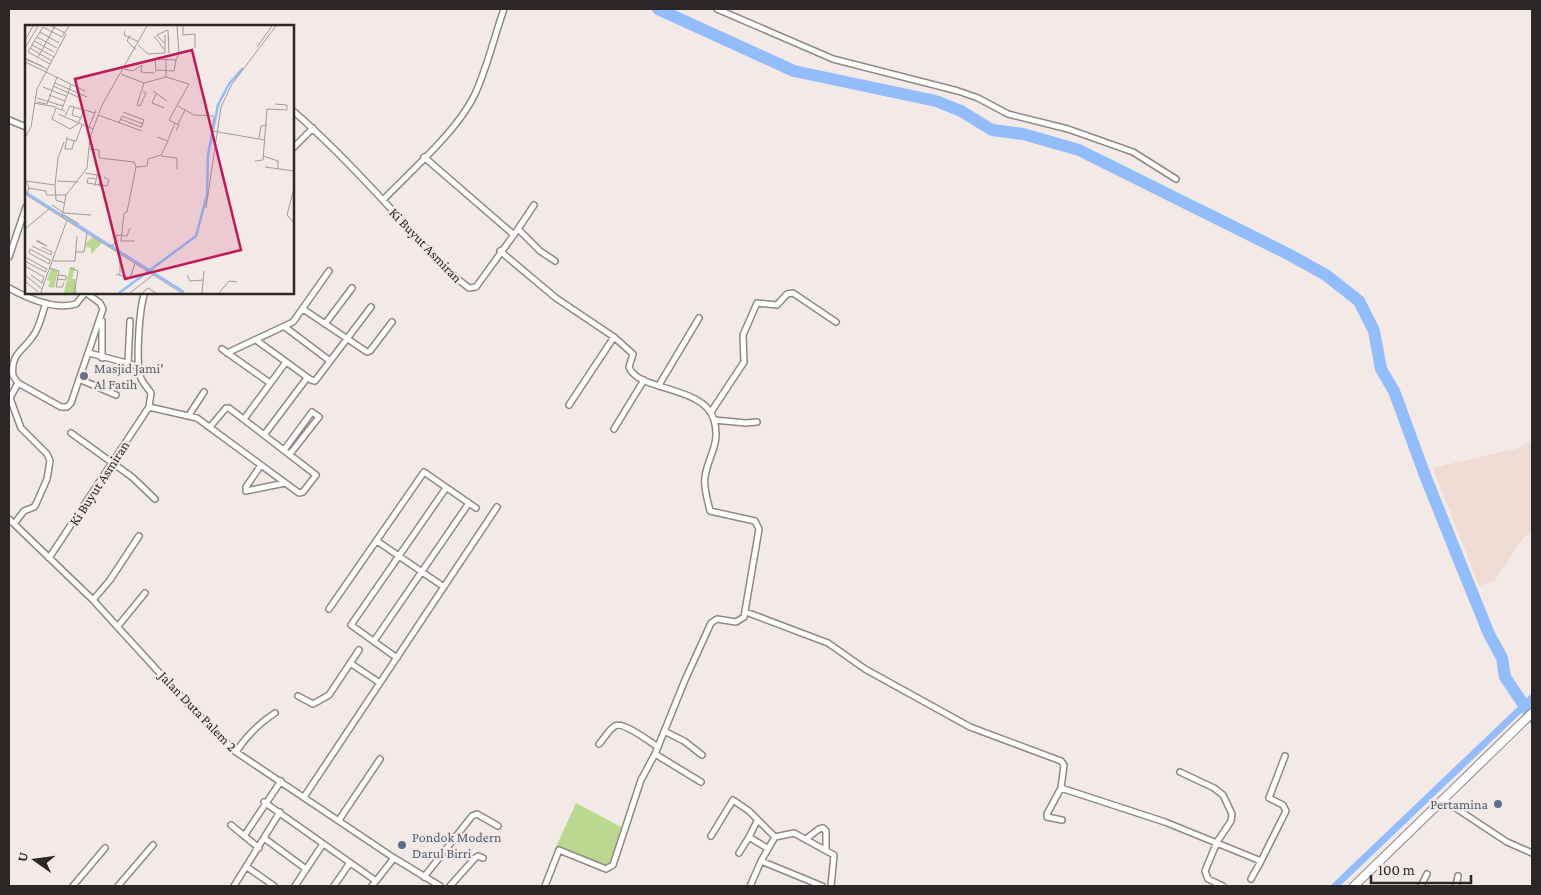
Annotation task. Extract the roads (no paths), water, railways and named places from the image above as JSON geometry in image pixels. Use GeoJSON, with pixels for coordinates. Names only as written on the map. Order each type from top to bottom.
{"type":"FeatureCollection","features":[{"type":"Feature","properties":{"kind":"street"},"geometry":{"type":"LineString","coordinates":[[383,200],[449,130],[474,96],[504,9]]}},
{"type":"Feature","properties":{"kind":"street"},"geometry":{"type":"LineString","coordinates":[[717,9],[833,59],[958,91],[978,98],[1008,114],[1102,140],[1133,152],[1176,179]]}},
{"type":"Feature","properties":{"kind":"street","name":"Ki Buyut Asmiran"},"geometry":{"type":"LineString","coordinates":[[294,112],[313,128],[383,200],[437,260],[469,288],[476,287],[534,205]]}},
{"type":"Feature","properties":{"kind":"street"},"geometry":{"type":"LineString","coordinates":[[9,120],[25,127]]}},
{"type":"Feature","properties":{"kind":"street"},"geometry":{"type":"LineString","coordinates":[[294,147],[313,128]]}},
{"type":"Feature","properties":{"kind":"street"},"geometry":{"type":"LineString","coordinates":[[424,157],[514,235]]}},
{"type":"Feature","properties":{"kind":"street"},"geometry":{"type":"LineString","coordinates":[[9,257],[25,210]]}},
{"type":"Feature","properties":{"kind":"street"},"geometry":{"type":"LineString","coordinates":[[518,229],[556,261]]}},
{"type":"Feature","properties":{"kind":"street"},"geometry":{"type":"LineString","coordinates":[[500,251],[556,298],[614,337],[633,354],[629,365],[630,371],[644,380],[686,395],[711,412],[714,420],[716,445],[705,476],[710,511],[743,517],[758,524],[746,612],[740,621],[717,619],[711,623],[655,754],[641,780],[611,868],[602,868],[559,850],[545,886]]}},
{"type":"Feature","properties":{"kind":"street"},"geometry":{"type":"LineString","coordinates":[[228,353],[285,327],[295,320],[329,271]]}},
{"type":"Feature","properties":{"kind":"street"},"geometry":{"type":"LineString","coordinates":[[9,288],[46,303],[69,306],[76,304],[84,294]]}},
{"type":"Feature","properties":{"kind":"street"},"geometry":{"type":"LineString","coordinates":[[325,324],[352,288]]}},
{"type":"Feature","properties":{"kind":"street"},"geometry":{"type":"LineString","coordinates":[[711,412],[744,362],[743,335],[757,304],[777,305],[787,294],[793,293],[836,322]]}},
{"type":"Feature","properties":{"kind":"street"},"geometry":{"type":"LineString","coordinates":[[86,294],[102,305],[102,358]]}},
{"type":"Feature","properties":{"kind":"street"},"geometry":{"type":"LineString","coordinates":[[144,294],[140,306],[138,366],[142,380],[151,393],[149,407],[188,415],[210,427],[300,493],[316,475],[227,408],[210,427]]}},
{"type":"Feature","properties":{"kind":"street"},"geometry":{"type":"LineString","coordinates":[[46,303],[33,336],[19,350],[14,360],[13,376],[18,384],[64,408],[71,403],[102,315]]}},
{"type":"Feature","properties":{"kind":"street"},"geometry":{"type":"LineString","coordinates":[[256,340],[307,378],[316,381],[371,307]]}},
{"type":"Feature","properties":{"kind":"street"},"geometry":{"type":"LineString","coordinates":[[303,309],[369,352],[392,322]]}},
{"type":"Feature","properties":{"kind":"street"},"geometry":{"type":"LineString","coordinates":[[659,385],[699,318]]}},
{"type":"Feature","properties":{"kind":"street"},"geometry":{"type":"LineString","coordinates":[[128,363],[130,321]]}},
{"type":"Feature","properties":{"kind":"street"},"geometry":{"type":"LineString","coordinates":[[285,327],[330,361]]}},
{"type":"Feature","properties":{"kind":"street"},"geometry":{"type":"LineString","coordinates":[[569,405],[614,337]]}},
{"type":"Feature","properties":{"kind":"street"},"geometry":{"type":"LineString","coordinates":[[222,349],[270,383]]}},
{"type":"Feature","properties":{"kind":"street"},"geometry":{"type":"LineString","coordinates":[[89,353],[138,366]]}},
{"type":"Feature","properties":{"kind":"street"},"geometry":{"type":"LineString","coordinates":[[244,419],[286,362]]}},
{"type":"Feature","properties":{"kind":"street"},"geometry":{"type":"LineString","coordinates":[[264,435],[307,378]]}},
{"type":"Feature","properties":{"kind":"street"},"geometry":{"type":"LineString","coordinates":[[79,379],[116,395]]}},
{"type":"Feature","properties":{"kind":"street"},"geometry":{"type":"LineString","coordinates":[[614,429],[644,380]]}},
{"type":"Feature","properties":{"kind":"street"},"geometry":{"type":"LineString","coordinates":[[14,524],[24,511],[34,507],[36,504],[47,479],[50,461],[47,454],[21,428],[18,421],[10,398],[18,384]]}},
{"type":"Feature","properties":{"kind":"street"},"geometry":{"type":"LineString","coordinates":[[188,415],[204,392]]}},
{"type":"Feature","properties":{"kind":"street","name":"Ki Buyut Asmiran"},"geometry":{"type":"LineString","coordinates":[[49,558],[149,407]]}},
{"type":"Feature","properties":{"kind":"street"},"geometry":{"type":"LineString","coordinates":[[284,450],[312,412],[319,417],[290,454]]}},
{"type":"Feature","properties":{"kind":"street"},"geometry":{"type":"LineString","coordinates":[[714,420],[746,424],[757,422]]}},
{"type":"Feature","properties":{"kind":"street"},"geometry":{"type":"LineString","coordinates":[[71,433],[112,462],[156,499]]}},
{"type":"Feature","properties":{"kind":"street"},"geometry":{"type":"LineString","coordinates":[[262,465],[246,487],[246,491],[285,483]]}},
{"type":"Feature","properties":{"kind":"street"},"geometry":{"type":"LineString","coordinates":[[329,609],[424,472],[476,508]]}},
{"type":"Feature","properties":{"kind":"street"},"geometry":{"type":"LineString","coordinates":[[397,658],[351,625],[446,488]]}},
{"type":"Feature","properties":{"kind":"street"},"geometry":{"type":"LineString","coordinates":[[374,641],[469,503]]}},
{"type":"Feature","properties":{"kind":"street"},"geometry":{"type":"LineString","coordinates":[[304,797],[497,507]]}},
{"type":"Feature","properties":{"kind":"street","name":"Jalan Duta Palem 2"},"geometry":{"type":"LineString","coordinates":[[9,519],[93,600],[197,714],[236,752],[394,858],[440,886]]}},
{"type":"Feature","properties":{"kind":"street"},"geometry":{"type":"LineString","coordinates":[[93,600],[110,580],[139,536]]}},
{"type":"Feature","properties":{"kind":"street"},"geometry":{"type":"LineString","coordinates":[[376,541],[444,587]]}},
{"type":"Feature","properties":{"kind":"street"},"geometry":{"type":"LineString","coordinates":[[118,626],[145,593]]}},
{"type":"Feature","properties":{"kind":"street"},"geometry":{"type":"LineString","coordinates":[[746,612],[828,643],[866,669],[970,727],[1062,761],[1064,765],[1061,788],[1047,814],[1047,817],[1062,820]]}},
{"type":"Feature","properties":{"kind":"street"},"geometry":{"type":"LineString","coordinates":[[298,696],[312,704],[322,700],[359,650]]}},
{"type":"Feature","properties":{"kind":"street"},"geometry":{"type":"LineString","coordinates":[[350,663],[380,683]]}},
{"type":"Feature","properties":{"kind":"street"},"geometry":{"type":"LineString","coordinates":[[236,752],[246,736],[275,713]]}},
{"type":"Feature","properties":{"kind":"street"},"geometry":{"type":"LineString","coordinates":[[1354,886],[1532,713]]}},
{"type":"Feature","properties":{"kind":"street"},"geometry":{"type":"LineString","coordinates":[[599,744],[615,726],[619,725],[628,728],[658,747]]}},
{"type":"Feature","properties":{"kind":"street"},"geometry":{"type":"LineString","coordinates":[[664,731],[684,741],[702,755]]}},
{"type":"Feature","properties":{"kind":"street"},"geometry":{"type":"LineString","coordinates":[[655,754],[701,782]]}},
{"type":"Feature","properties":{"kind":"street"},"geometry":{"type":"LineString","coordinates":[[1251,879],[1286,811],[1283,805],[1269,798],[1285,756]]}},
{"type":"Feature","properties":{"kind":"street"},"geometry":{"type":"LineString","coordinates":[[339,820],[380,759]]}},
{"type":"Feature","properties":{"kind":"street"},"geometry":{"type":"LineString","coordinates":[[1180,772],[1214,788],[1223,795],[1230,808],[1231,821],[1217,842],[1205,874],[1208,879],[1223,886]]}},
{"type":"Feature","properties":{"kind":"street"},"geometry":{"type":"LineString","coordinates":[[244,836],[281,781]]}},
{"type":"Feature","properties":{"kind":"street"},"geometry":{"type":"LineString","coordinates":[[1061,788],[1126,808],[1217,842],[1261,861]]}},
{"type":"Feature","properties":{"kind":"street"},"geometry":{"type":"LineString","coordinates":[[1442,799],[1507,842],[1532,853]]}},
{"type":"Feature","properties":{"kind":"street"},"geometry":{"type":"LineString","coordinates":[[711,836],[733,800],[749,811],[775,837]]}},
{"type":"Feature","properties":{"kind":"street"},"geometry":{"type":"LineString","coordinates":[[265,803],[376,881]]}},
{"type":"Feature","properties":{"kind":"street"},"geometry":{"type":"LineString","coordinates":[[234,886],[280,812]]}},
{"type":"Feature","properties":{"kind":"street"},"geometry":{"type":"LineString","coordinates":[[424,877],[472,816],[476,814],[498,826]]}},
{"type":"Feature","properties":{"kind":"street"},"geometry":{"type":"LineString","coordinates":[[739,853],[757,821]]}},
{"type":"Feature","properties":{"kind":"street"},"geometry":{"type":"LineString","coordinates":[[231,825],[259,848]]}},
{"type":"Feature","properties":{"kind":"street"},"geometry":{"type":"LineString","coordinates":[[806,839],[823,828],[826,831],[826,849]]}},
{"type":"Feature","properties":{"kind":"street"},"geometry":{"type":"LineString","coordinates":[[757,886],[750,885],[766,848],[775,837],[794,834],[826,849],[834,856],[831,886]]}},
{"type":"Feature","properties":{"kind":"street"},"geometry":{"type":"LineString","coordinates":[[749,837],[766,848]]}},
{"type":"Feature","properties":{"kind":"street"},"geometry":{"type":"LineString","coordinates":[[264,838],[306,869]]}},
{"type":"Feature","properties":{"kind":"street"},"geometry":{"type":"LineString","coordinates":[[295,886],[323,844]]}},
{"type":"Feature","properties":{"kind":"street"},"geometry":{"type":"LineString","coordinates":[[118,886],[153,845]]}},
{"type":"Feature","properties":{"kind":"street"},"geometry":{"type":"LineString","coordinates":[[73,886],[105,848]]}},
{"type":"Feature","properties":{"kind":"street"},"geometry":{"type":"LineString","coordinates":[[450,886],[477,856],[483,858]]}},
{"type":"Feature","properties":{"kind":"street"},"geometry":{"type":"LineString","coordinates":[[372,886],[394,858]]}},
{"type":"Feature","properties":{"kind":"street"},"geometry":{"type":"LineString","coordinates":[[761,861],[822,886]]}},
{"type":"Feature","properties":{"kind":"street"},"geometry":{"type":"LineString","coordinates":[[334,886],[350,864]]}},
{"type":"Feature","properties":{"kind":"street"},"geometry":{"type":"LineString","coordinates":[[247,867],[274,886]]}},
{"type":"Feature","properties":{"kind":"street"},"geometry":{"type":"LineString","coordinates":[[1422,886],[1427,874]]}},
{"type":"Feature","properties":{"kind":"street"},"geometry":{"type":"LineString","coordinates":[[1456,886],[1458,876]]}},
{"type":"Feature","properties":{"kind":"waterway"},"geometry":{"type":"LineString","coordinates":[[658,9],[794,71],[936,101],[961,111],[992,130],[1023,134],[1079,150],[1288,254],[1326,275],[1359,301],[1374,331],[1381,369],[1394,391],[1461,565],[1489,634],[1502,658],[1505,677],[1532,717]]}},
{"type":"Feature","properties":{"kind":"waterway"},"geometry":{"type":"LineString","coordinates":[[1335,886],[1532,698]]}},
{"type":"Feature","properties":{"kind":"place","name":"Masjid Jami' Al Fatih"},"geometry":{"type":"Point","coordinates":[84,376]}},
{"type":"Feature","properties":{"kind":"place","name":"Pertamina"},"geometry":{"type":"Point","coordinates":[1498,804]}},
{"type":"Feature","properties":{"kind":"place","name":"Pondok Modern Darul Birri"},"geometry":{"type":"Point","coordinates":[402,845]}}]}
